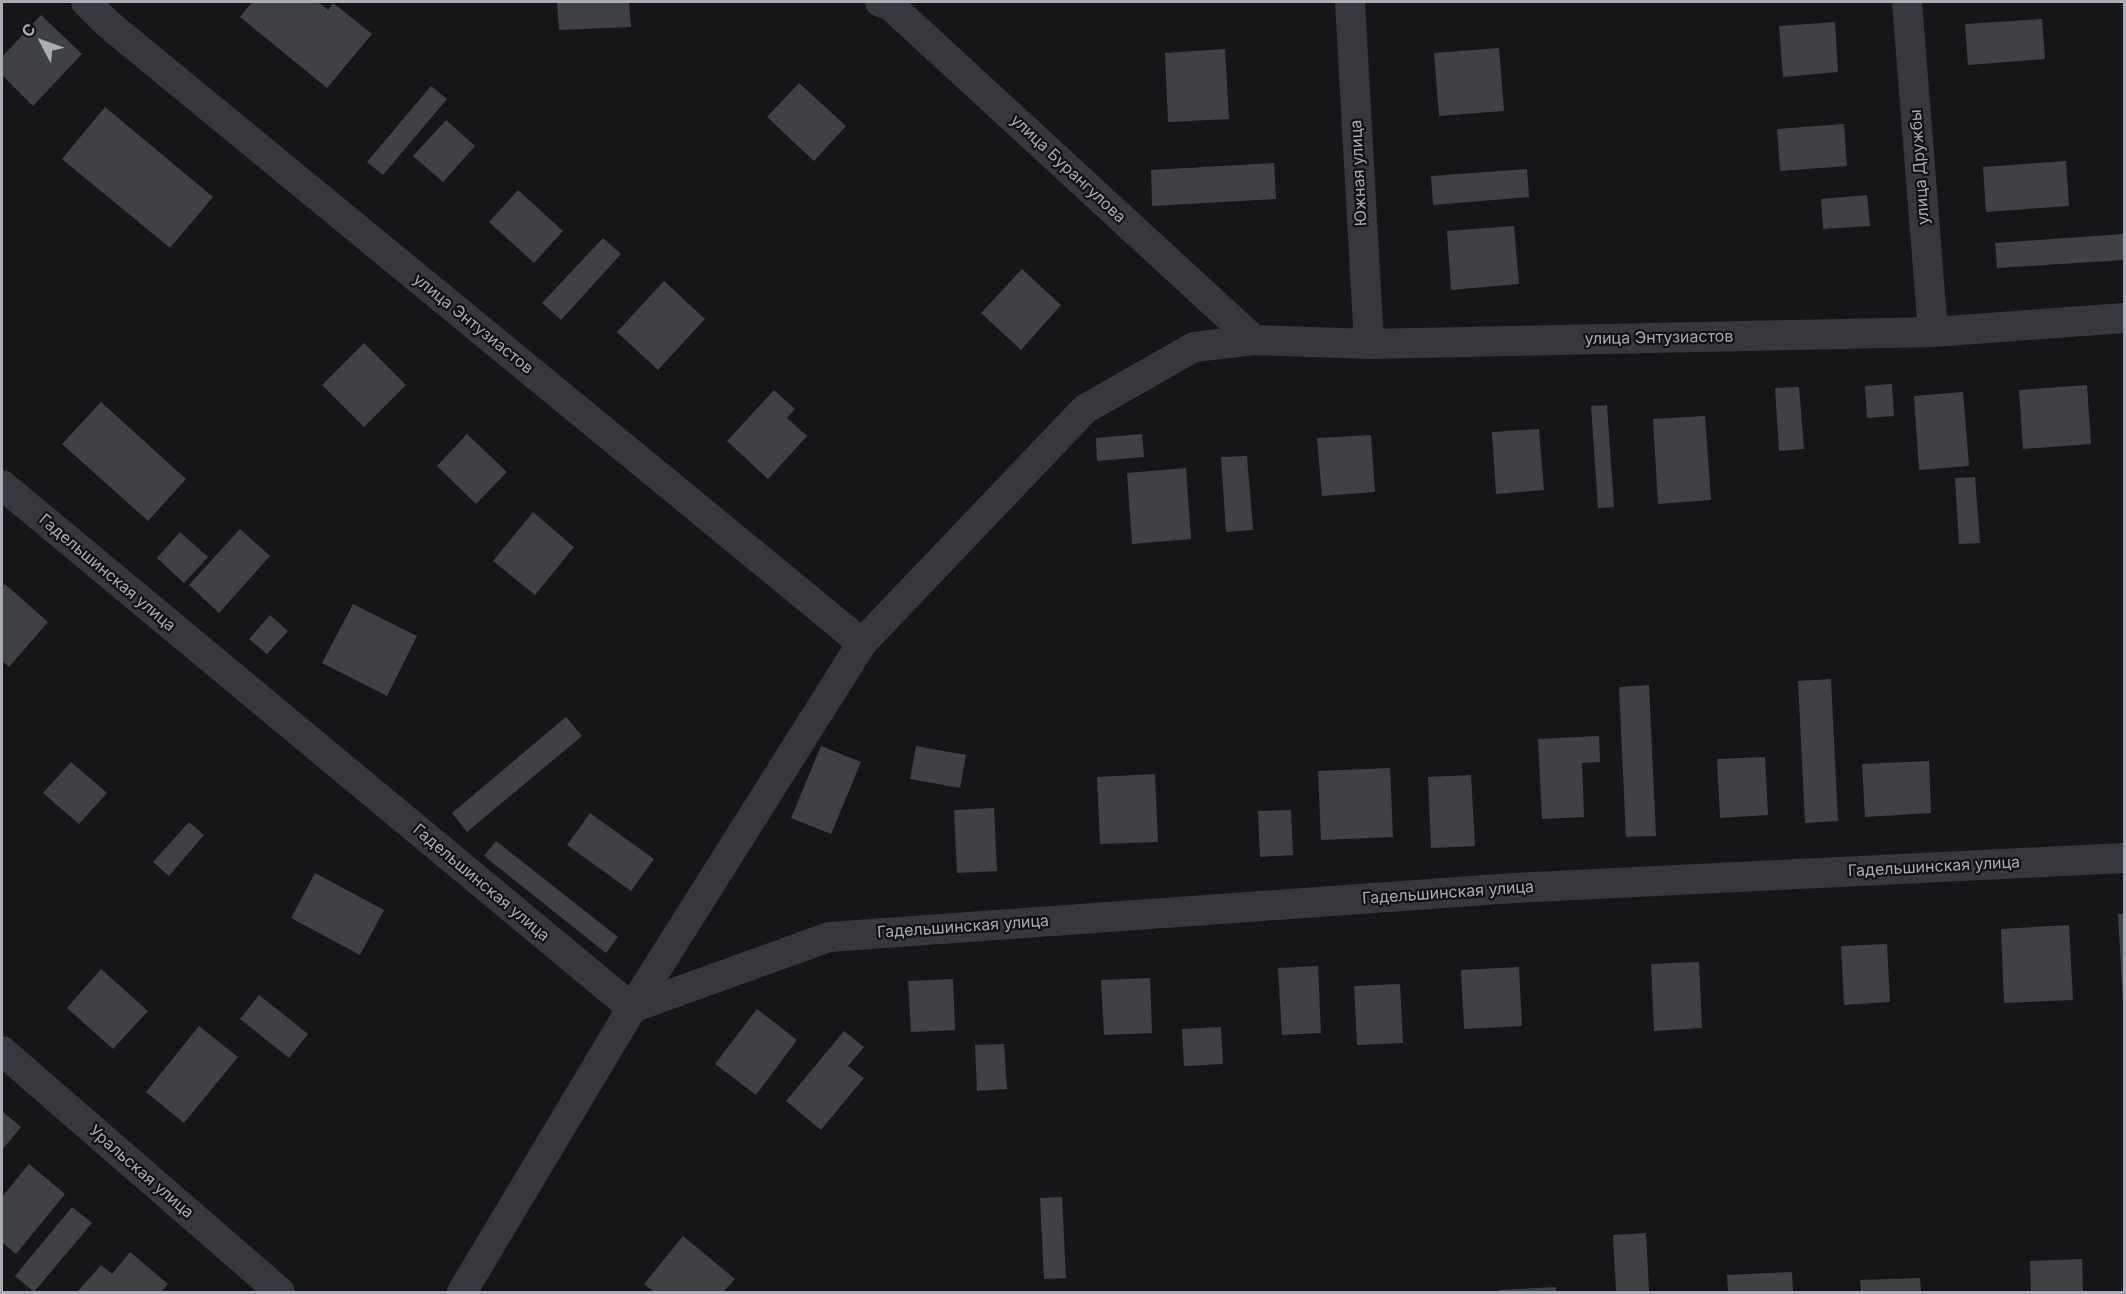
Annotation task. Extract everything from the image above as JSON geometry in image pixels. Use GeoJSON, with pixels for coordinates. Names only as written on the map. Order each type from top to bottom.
{"type":"FeatureCollection","features":[{"type":"Feature","properties":{"kind":"street","name":"улица Энтузиастов"},"geometry":{"type":"LineString","coordinates":[[86,2],[108,24],[862,643],[1085,409],[1194,347],[1254,340],[1369,344],[1933,332],[2124,318]]}},
{"type":"Feature","properties":{"kind":"street","name":"Южная улица"},"geometry":{"type":"LineString","coordinates":[[1350,2],[1369,344]]}},
{"type":"Feature","properties":{"kind":"street","name":"улица Дружбы"},"geometry":{"type":"LineString","coordinates":[[1907,2],[1933,332]]}},
{"type":"Feature","properties":{"kind":"street","name":"улица Бурангулова"},"geometry":{"type":"LineString","coordinates":[[887,3],[1254,340]]}},
{"type":"Feature","properties":{"kind":"street","name":"Гадельшинская улица"},"geometry":{"type":"LineString","coordinates":[[2,485],[632,1008],[829,937],[1514,888],[2124,858]]}},
{"type":"Feature","properties":{"kind":"street"},"geometry":{"type":"LineString","coordinates":[[462,1293],[632,1008],[862,643]]}},
{"type":"Feature","properties":{"kind":"street","name":"Уральская улица"},"geometry":{"type":"LineString","coordinates":[[2,1051],[280,1293]]}},
{"type":"Feature","properties":{"kind":"building"},"geometry":{"type":"Polygon","coordinates":[[[252,2],[318,2],[328,10],[333,3],[372,34],[327,88],[240,17],[252,2]]]}},
{"type":"Feature","properties":{"kind":"building"},"geometry":{"type":"Polygon","coordinates":[[[557,2],[629,2],[631,27],[559,30],[557,2]]]}},
{"type":"Feature","properties":{"kind":"building"},"geometry":{"type":"Polygon","coordinates":[[[41,15],[82,54],[33,106],[2,75],[2,57],[41,15]]]}},
{"type":"Feature","properties":{"kind":"building"},"geometry":{"type":"Polygon","coordinates":[[[2042,19],[2045,59],[1968,65],[1965,24],[2042,19]]]}},
{"type":"Feature","properties":{"kind":"building"},"geometry":{"type":"Polygon","coordinates":[[[1835,22],[1838,72],[1783,77],[1779,26],[1835,22]]]}},
{"type":"Feature","properties":{"kind":"building"},"geometry":{"type":"Polygon","coordinates":[[[1499,48],[1504,111],[1439,116],[1434,53],[1499,48]]]}},
{"type":"Feature","properties":{"kind":"building"},"geometry":{"type":"Polygon","coordinates":[[[1225,49],[1229,119],[1168,122],[1165,53],[1225,49]]]}},
{"type":"Feature","properties":{"kind":"building"},"geometry":{"type":"Polygon","coordinates":[[[799,83],[846,126],[814,161],[767,117],[799,83]]]}},
{"type":"Feature","properties":{"kind":"building"},"geometry":{"type":"Polygon","coordinates":[[[431,86],[447,99],[383,175],[367,162],[431,86]]]}},
{"type":"Feature","properties":{"kind":"building"},"geometry":{"type":"Polygon","coordinates":[[[105,107],[213,197],[170,248],[62,159],[105,107]]]}},
{"type":"Feature","properties":{"kind":"building"},"geometry":{"type":"Polygon","coordinates":[[[446,120],[475,146],[443,182],[413,156],[446,120]]]}},
{"type":"Feature","properties":{"kind":"building"},"geometry":{"type":"Polygon","coordinates":[[[1844,124],[1847,166],[1780,171],[1777,129],[1844,124]]]}},
{"type":"Feature","properties":{"kind":"building"},"geometry":{"type":"Polygon","coordinates":[[[2066,161],[2069,206],[1986,212],[1983,167],[2066,161]]]}},
{"type":"Feature","properties":{"kind":"building"},"geometry":{"type":"Polygon","coordinates":[[[1274,163],[1276,199],[1152,206],[1151,170],[1274,163]]]}},
{"type":"Feature","properties":{"kind":"building"},"geometry":{"type":"Polygon","coordinates":[[[1527,169],[1529,197],[1433,205],[1431,176],[1527,169]]]}},
{"type":"Feature","properties":{"kind":"building"},"geometry":{"type":"Polygon","coordinates":[[[518,190],[563,231],[534,263],[489,222],[518,190]]]}},
{"type":"Feature","properties":{"kind":"building"},"geometry":{"type":"Polygon","coordinates":[[[1867,195],[1870,226],[1823,229],[1821,199],[1867,195]]]}},
{"type":"Feature","properties":{"kind":"building"},"geometry":{"type":"Polygon","coordinates":[[[1514,226],[1519,284],[1451,290],[1447,231],[1514,226]]]}},
{"type":"Feature","properties":{"kind":"building"},"geometry":{"type":"Polygon","coordinates":[[[2124,234],[2124,260],[1997,268],[1995,243],[2124,234]]]}},
{"type":"Feature","properties":{"kind":"building"},"geometry":{"type":"Polygon","coordinates":[[[603,238],[621,254],[561,320],[542,303],[603,238]]]}},
{"type":"Feature","properties":{"kind":"building"},"geometry":{"type":"Polygon","coordinates":[[[1022,269],[1061,305],[1021,350],[981,313],[1022,269]]]}},
{"type":"Feature","properties":{"kind":"building"},"geometry":{"type":"Polygon","coordinates":[[[664,281],[705,319],[658,370],[617,332],[664,281]]]}},
{"type":"Feature","properties":{"kind":"building"},"geometry":{"type":"Polygon","coordinates":[[[364,343],[406,385],[364,427],[322,385],[364,343]]]}},
{"type":"Feature","properties":{"kind":"building"},"geometry":{"type":"Polygon","coordinates":[[[1892,384],[1894,416],[1867,418],[1865,386],[1892,384]]]}},
{"type":"Feature","properties":{"kind":"building"},"geometry":{"type":"Polygon","coordinates":[[[2087,385],[2091,444],[2023,449],[2019,390],[2087,385]]]}},
{"type":"Feature","properties":{"kind":"building"},"geometry":{"type":"Polygon","coordinates":[[[1799,387],[1804,449],[1779,451],[1775,388],[1799,387]]]}},
{"type":"Feature","properties":{"kind":"building"},"geometry":{"type":"Polygon","coordinates":[[[774,390],[795,409],[787,418],[807,436],[768,479],[727,441],[774,390]]]}},
{"type":"Feature","properties":{"kind":"building"},"geometry":{"type":"Polygon","coordinates":[[[1963,392],[1969,466],[1919,470],[1914,396],[1963,392]]]}},
{"type":"Feature","properties":{"kind":"building"},"geometry":{"type":"Polygon","coordinates":[[[101,402],[186,479],[148,521],[62,444],[101,402]]]}},
{"type":"Feature","properties":{"kind":"building"},"geometry":{"type":"Polygon","coordinates":[[[1607,405],[1614,507],[1598,508],[1591,406],[1607,405]]]}},
{"type":"Feature","properties":{"kind":"building"},"geometry":{"type":"Polygon","coordinates":[[[1705,416],[1711,500],[1658,504],[1653,419],[1705,416]]]}},
{"type":"Feature","properties":{"kind":"building"},"geometry":{"type":"Polygon","coordinates":[[[1539,429],[1544,490],[1496,494],[1492,432],[1539,429]]]}},
{"type":"Feature","properties":{"kind":"building"},"geometry":{"type":"Polygon","coordinates":[[[467,434],[507,472],[476,504],[437,466],[467,434]]]}},
{"type":"Feature","properties":{"kind":"building"},"geometry":{"type":"Polygon","coordinates":[[[1142,434],[1144,457],[1097,461],[1096,438],[1142,434]]]}},
{"type":"Feature","properties":{"kind":"building"},"geometry":{"type":"Polygon","coordinates":[[[1371,435],[1375,492],[1322,496],[1317,438],[1371,435]]]}},
{"type":"Feature","properties":{"kind":"building"},"geometry":{"type":"Polygon","coordinates":[[[1247,456],[1253,530],[1226,532],[1221,457],[1247,456]]]}},
{"type":"Feature","properties":{"kind":"building"},"geometry":{"type":"Polygon","coordinates":[[[1186,468],[1191,539],[1132,544],[1127,473],[1186,468]]]}},
{"type":"Feature","properties":{"kind":"building"},"geometry":{"type":"Polygon","coordinates":[[[1975,477],[1980,543],[1959,544],[1955,478],[1975,477]]]}},
{"type":"Feature","properties":{"kind":"building"},"geometry":{"type":"Polygon","coordinates":[[[533,512],[574,547],[535,595],[493,561],[533,512]]]}},
{"type":"Feature","properties":{"kind":"building"},"geometry":{"type":"Polygon","coordinates":[[[240,529],[270,556],[219,613],[189,585],[240,529]]]}},
{"type":"Feature","properties":{"kind":"building"},"geometry":{"type":"Polygon","coordinates":[[[180,532],[208,557],[184,583],[157,558],[180,532]]]}},
{"type":"Feature","properties":{"kind":"building"},"geometry":{"type":"Polygon","coordinates":[[[5,584],[48,622],[9,667],[2,660],[2,587],[5,584]]]}},
{"type":"Feature","properties":{"kind":"building"},"geometry":{"type":"Polygon","coordinates":[[[353,604],[417,636],[387,696],[322,663],[353,604]]]}},
{"type":"Feature","properties":{"kind":"building"},"geometry":{"type":"Polygon","coordinates":[[[270,615],[288,631],[267,654],[249,639],[270,615]]]}},
{"type":"Feature","properties":{"kind":"building"},"geometry":{"type":"Polygon","coordinates":[[[1831,679],[1838,821],[1805,823],[1798,681],[1831,679]]]}},
{"type":"Feature","properties":{"kind":"building"},"geometry":{"type":"Polygon","coordinates":[[[1649,685],[1656,836],[1626,837],[1619,687],[1649,685]]]}},
{"type":"Feature","properties":{"kind":"building"},"geometry":{"type":"Polygon","coordinates":[[[566,717],[582,736],[467,832],[452,813],[566,717]]]}},
{"type":"Feature","properties":{"kind":"building"},"geometry":{"type":"Polygon","coordinates":[[[1599,736],[1600,762],[1582,763],[1584,817],[1542,819],[1538,739],[1599,736]]]}},
{"type":"Feature","properties":{"kind":"building"},"geometry":{"type":"Polygon","coordinates":[[[821,746],[861,762],[831,834],[791,818],[821,746]]]}},
{"type":"Feature","properties":{"kind":"building"},"geometry":{"type":"Polygon","coordinates":[[[916,746],[966,755],[960,788],[910,779],[916,746]]]}},
{"type":"Feature","properties":{"kind":"building"},"geometry":{"type":"Polygon","coordinates":[[[1765,757],[1768,815],[1720,818],[1717,759],[1765,757]]]}},
{"type":"Feature","properties":{"kind":"building"},"geometry":{"type":"Polygon","coordinates":[[[1929,761],[1931,813],[1865,817],[1862,764],[1929,761]]]}},
{"type":"Feature","properties":{"kind":"building"},"geometry":{"type":"Polygon","coordinates":[[[71,762],[107,793],[79,824],[43,793],[71,762]]]}},
{"type":"Feature","properties":{"kind":"building"},"geometry":{"type":"Polygon","coordinates":[[[1390,768],[1393,837],[1321,840],[1318,771],[1390,768]]]}},
{"type":"Feature","properties":{"kind":"building"},"geometry":{"type":"Polygon","coordinates":[[[1155,774],[1158,842],[1100,844],[1097,777],[1155,774]]]}},
{"type":"Feature","properties":{"kind":"building"},"geometry":{"type":"Polygon","coordinates":[[[1471,775],[1475,846],[1431,848],[1428,777],[1471,775]]]}},
{"type":"Feature","properties":{"kind":"building"},"geometry":{"type":"Polygon","coordinates":[[[994,808],[997,871],[957,873],[954,810],[994,808]]]}},
{"type":"Feature","properties":{"kind":"building"},"geometry":{"type":"Polygon","coordinates":[[[1291,810],[1293,855],[1260,857],[1258,811],[1291,810]]]}},
{"type":"Feature","properties":{"kind":"building"},"geometry":{"type":"Polygon","coordinates":[[[590,813],[654,859],[631,891],[567,845],[590,813]]]}},
{"type":"Feature","properties":{"kind":"building"},"geometry":{"type":"Polygon","coordinates":[[[189,822],[204,835],[169,876],[153,862],[189,822]]]}},
{"type":"Feature","properties":{"kind":"building"},"geometry":{"type":"Polygon","coordinates":[[[496,841],[618,937],[606,953],[484,856],[496,841]]]}},
{"type":"Feature","properties":{"kind":"building"},"geometry":{"type":"Polygon","coordinates":[[[315,873],[384,910],[360,955],[291,918],[315,873]]]}},
{"type":"Feature","properties":{"kind":"building"},"geometry":{"type":"Polygon","coordinates":[[[2118,914],[2124,914],[2124,1002],[2123,1002],[2118,914]]]}},
{"type":"Feature","properties":{"kind":"building"},"geometry":{"type":"Polygon","coordinates":[[[2069,925],[2073,1000],[2004,1003],[2001,929],[2069,925]]]}},
{"type":"Feature","properties":{"kind":"building"},"geometry":{"type":"Polygon","coordinates":[[[1887,944],[1890,1002],[1844,1005],[1841,946],[1887,944]]]}},
{"type":"Feature","properties":{"kind":"building"},"geometry":{"type":"Polygon","coordinates":[[[1699,962],[1702,1028],[1654,1031],[1651,964],[1699,962]]]}},
{"type":"Feature","properties":{"kind":"building"},"geometry":{"type":"Polygon","coordinates":[[[1318,966],[1321,1033],[1282,1035],[1278,968],[1318,966]]]}},
{"type":"Feature","properties":{"kind":"building"},"geometry":{"type":"Polygon","coordinates":[[[1519,967],[1522,1026],[1464,1029],[1461,970],[1519,967]]]}},
{"type":"Feature","properties":{"kind":"building"},"geometry":{"type":"Polygon","coordinates":[[[101,969],[148,1011],[113,1049],[67,1008],[101,969]]]}},
{"type":"Feature","properties":{"kind":"building"},"geometry":{"type":"Polygon","coordinates":[[[1150,978],[1152,1033],[1104,1035],[1101,980],[1150,978]]]}},
{"type":"Feature","properties":{"kind":"building"},"geometry":{"type":"Polygon","coordinates":[[[953,979],[955,1030],[911,1032],[908,981],[953,979]]]}},
{"type":"Feature","properties":{"kind":"building"},"geometry":{"type":"Polygon","coordinates":[[[1400,984],[1403,1043],[1357,1045],[1354,986],[1400,984]]]}},
{"type":"Feature","properties":{"kind":"building"},"geometry":{"type":"Polygon","coordinates":[[[259,995],[308,1034],[289,1058],[240,1019],[259,995]]]}},
{"type":"Feature","properties":{"kind":"building"},"geometry":{"type":"Polygon","coordinates":[[[757,1009],[797,1040],[756,1095],[715,1064],[757,1009]]]}},
{"type":"Feature","properties":{"kind":"building"},"geometry":{"type":"Polygon","coordinates":[[[199,1026],[238,1057],[184,1123],[146,1092],[199,1026]]]}},
{"type":"Feature","properties":{"kind":"building"},"geometry":{"type":"Polygon","coordinates":[[[1221,1027],[1223,1064],[1184,1066],[1182,1029],[1221,1027]]]}},
{"type":"Feature","properties":{"kind":"building"},"geometry":{"type":"Polygon","coordinates":[[[844,1031],[864,1047],[848,1066],[864,1078],[821,1130],[786,1101],[844,1031]]]}},
{"type":"Feature","properties":{"kind":"building"},"geometry":{"type":"Polygon","coordinates":[[[1004,1044],[1007,1089],[977,1091],[975,1045],[1004,1044]]]}},
{"type":"Feature","properties":{"kind":"building"},"geometry":{"type":"Polygon","coordinates":[[[2,1111],[21,1127],[2,1150],[2,1111]]]}},
{"type":"Feature","properties":{"kind":"building"},"geometry":{"type":"Polygon","coordinates":[[[29,1164],[65,1194],[16,1254],[2,1242],[2,1197],[29,1164]]]}},
{"type":"Feature","properties":{"kind":"building"},"geometry":{"type":"Polygon","coordinates":[[[1062,1197],[1066,1278],[1044,1279],[1040,1198],[1062,1197]]]}},
{"type":"Feature","properties":{"kind":"building"},"geometry":{"type":"Polygon","coordinates":[[[72,1207],[92,1223],[34,1292],[15,1276],[72,1207]]]}},
{"type":"Feature","properties":{"kind":"building"},"geometry":{"type":"Polygon","coordinates":[[[1646,1233],[1649,1292],[1616,1292],[1613,1235],[1646,1233]]]}},
{"type":"Feature","properties":{"kind":"building"},"geometry":{"type":"Polygon","coordinates":[[[683,1236],[735,1279],[723,1292],[654,1292],[644,1284],[683,1236]]]}},
{"type":"Feature","properties":{"kind":"building"},"geometry":{"type":"Polygon","coordinates":[[[130,1252],[168,1284],[161,1292],[78,1291],[101,1265],[112,1274],[130,1252]]]}},
{"type":"Feature","properties":{"kind":"building"},"geometry":{"type":"Polygon","coordinates":[[[2082,1259],[2083,1292],[2031,1292],[2030,1261],[2082,1259]]]}},
{"type":"Feature","properties":{"kind":"building"},"geometry":{"type":"Polygon","coordinates":[[[1792,1272],[1793,1292],[1728,1292],[1727,1275],[1792,1272]]]}},
{"type":"Feature","properties":{"kind":"building"},"geometry":{"type":"Polygon","coordinates":[[[1920,1278],[1921,1292],[1861,1292],[1860,1280],[1920,1278]]]}},
{"type":"Feature","properties":{"kind":"building"},"geometry":{"type":"Polygon","coordinates":[[[1556,1287],[1556,1292],[1499,1292],[1499,1290],[1556,1287]]]}}]}
